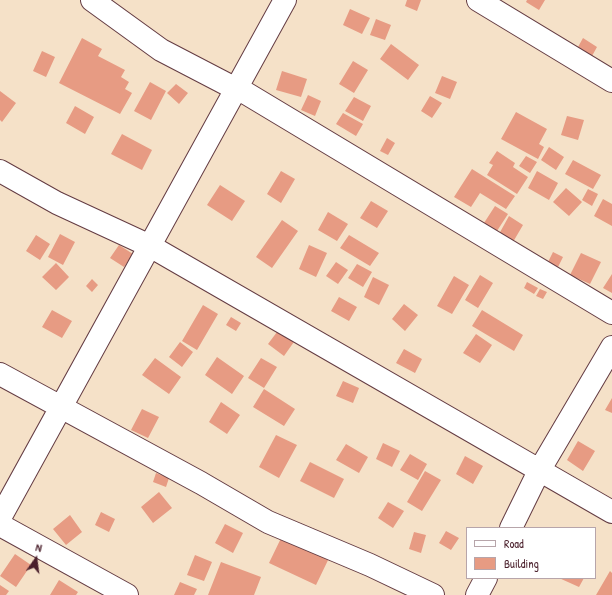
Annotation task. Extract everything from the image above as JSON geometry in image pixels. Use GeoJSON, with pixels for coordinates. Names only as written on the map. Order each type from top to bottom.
{"type":"FeatureCollection","features":[{"type":"Feature","properties":{"kind":"street"},"geometry":{"type":"LineString","coordinates":[[92,0],[161,50],[236,89],[239,89],[612,314]]}},
{"type":"Feature","properties":{"kind":"street"},"geometry":{"type":"LineString","coordinates":[[0,518],[285,0]]}},
{"type":"Feature","properties":{"kind":"street"},"geometry":{"type":"LineString","coordinates":[[478,0],[612,81]]}},
{"type":"Feature","properties":{"kind":"street"},"geometry":{"type":"LineString","coordinates":[[0,171],[57,203],[150,246],[612,512]]}},
{"type":"Feature","properties":{"kind":"street"},"geometry":{"type":"LineString","coordinates":[[511,527],[539,471],[612,347]]}},
{"type":"Feature","properties":{"kind":"street"},"geometry":{"type":"LineString","coordinates":[[0,374],[201,483],[268,522],[370,565],[433,595]]}},
{"type":"Feature","properties":{"kind":"street"},"geometry":{"type":"LineString","coordinates":[[0,525],[127,595]]}},
{"type":"Feature","properties":{"kind":"street"},"geometry":{"type":"LineString","coordinates":[[477,595],[485,579]]}},
{"type":"Feature","properties":{"kind":"building"},"geometry":{"type":"Polygon","coordinates":[[[407,0],[421,0],[417,11],[405,6],[407,0]]]}},
{"type":"Feature","properties":{"kind":"building"},"geometry":{"type":"Polygon","coordinates":[[[527,0],[545,0],[539,10],[526,2],[527,0]]]}},
{"type":"Feature","properties":{"kind":"building"},"geometry":{"type":"Polygon","coordinates":[[[350,9],[370,18],[362,34],[343,25],[350,9]]]}},
{"type":"Feature","properties":{"kind":"building"},"geometry":{"type":"Polygon","coordinates":[[[376,19],[391,25],[385,40],[370,35],[376,19]]]}},
{"type":"Feature","properties":{"kind":"building"},"geometry":{"type":"Polygon","coordinates":[[[82,38],[102,49],[98,56],[125,70],[121,77],[129,82],[125,89],[132,93],[120,114],[59,83],[82,38]]]}},
{"type":"Feature","properties":{"kind":"building"},"geometry":{"type":"Polygon","coordinates":[[[583,38],[597,47],[592,56],[578,47],[583,38]]]}},
{"type":"Feature","properties":{"kind":"building"},"geometry":{"type":"Polygon","coordinates":[[[391,44],[419,65],[408,80],[380,59],[391,44]]]}},
{"type":"Feature","properties":{"kind":"building"},"geometry":{"type":"Polygon","coordinates":[[[42,51],[55,57],[46,77],[33,71],[42,51]]]}},
{"type":"Feature","properties":{"kind":"building"},"geometry":{"type":"Polygon","coordinates":[[[353,61],[368,70],[354,93],[339,84],[353,61]]]}},
{"type":"Feature","properties":{"kind":"building"},"geometry":{"type":"Polygon","coordinates":[[[282,71],[307,79],[301,97],[276,90],[282,71]]]}},
{"type":"Feature","properties":{"kind":"building"},"geometry":{"type":"Polygon","coordinates":[[[442,76],[457,82],[450,99],[435,93],[442,76]]]}},
{"type":"Feature","properties":{"kind":"building"},"geometry":{"type":"Polygon","coordinates":[[[150,82],[166,91],[151,120],[134,111],[150,82]]]}},
{"type":"Feature","properties":{"kind":"building"},"geometry":{"type":"Polygon","coordinates":[[[176,84],[188,93],[179,104],[167,93],[176,84]]]}},
{"type":"Feature","properties":{"kind":"building"},"geometry":{"type":"Polygon","coordinates":[[[0,91],[16,103],[2,122],[0,120],[0,91]]]}},
{"type":"Feature","properties":{"kind":"building"},"geometry":{"type":"Polygon","coordinates":[[[308,95],[321,101],[315,116],[301,110],[308,95]]]}},
{"type":"Feature","properties":{"kind":"building"},"geometry":{"type":"Polygon","coordinates":[[[430,96],[442,103],[432,118],[421,111],[430,96]]]}},
{"type":"Feature","properties":{"kind":"building"},"geometry":{"type":"Polygon","coordinates":[[[354,97],[371,106],[363,121],[345,111],[354,97]]]}},
{"type":"Feature","properties":{"kind":"building"},"geometry":{"type":"Polygon","coordinates":[[[75,106],[94,117],[85,134],[66,123],[75,106]]]}},
{"type":"Feature","properties":{"kind":"building"},"geometry":{"type":"Polygon","coordinates":[[[516,112],[547,129],[539,144],[544,147],[538,159],[501,139],[516,112]]]}},
{"type":"Feature","properties":{"kind":"building"},"geometry":{"type":"Polygon","coordinates":[[[343,113],[363,124],[356,136],[336,124],[343,113]]]}},
{"type":"Feature","properties":{"kind":"building"},"geometry":{"type":"Polygon","coordinates":[[[567,116],[584,120],[578,140],[561,135],[567,116]]]}},
{"type":"Feature","properties":{"kind":"building"},"geometry":{"type":"Polygon","coordinates":[[[122,134],[152,150],[142,170],[111,154],[122,134]]]}},
{"type":"Feature","properties":{"kind":"building"},"geometry":{"type":"Polygon","coordinates":[[[387,138],[395,143],[388,155],[380,151],[387,138]]]}},
{"type":"Feature","properties":{"kind":"building"},"geometry":{"type":"Polygon","coordinates":[[[549,147],[564,157],[556,170],[541,160],[549,147]]]}},
{"type":"Feature","properties":{"kind":"building"},"geometry":{"type":"Polygon","coordinates":[[[497,151],[515,163],[513,167],[528,177],[517,194],[487,175],[493,165],[489,163],[497,151]]]}},
{"type":"Feature","properties":{"kind":"building"},"geometry":{"type":"Polygon","coordinates":[[[526,156],[537,162],[530,173],[519,166],[526,156]]]}},
{"type":"Feature","properties":{"kind":"building"},"geometry":{"type":"Polygon","coordinates":[[[573,160],[601,175],[593,189],[565,174],[573,160]]]}},
{"type":"Feature","properties":{"kind":"building"},"geometry":{"type":"Polygon","coordinates":[[[472,169],[515,196],[506,209],[480,193],[471,207],[454,197],[472,169]]]}},
{"type":"Feature","properties":{"kind":"building"},"geometry":{"type":"Polygon","coordinates":[[[281,171],[295,179],[281,203],[267,194],[281,171]]]}},
{"type":"Feature","properties":{"kind":"building"},"geometry":{"type":"Polygon","coordinates":[[[537,171],[558,183],[549,200],[528,188],[537,171]]]}},
{"type":"Feature","properties":{"kind":"building"},"geometry":{"type":"Polygon","coordinates":[[[220,185],[245,201],[232,221],[207,205],[220,185]]]}},
{"type":"Feature","properties":{"kind":"building"},"geometry":{"type":"Polygon","coordinates":[[[566,188],[582,202],[569,216],[553,202],[566,188]]]}},
{"type":"Feature","properties":{"kind":"building"},"geometry":{"type":"Polygon","coordinates":[[[588,189],[598,194],[592,206],[582,200],[588,189]]]}},
{"type":"Feature","properties":{"kind":"building"},"geometry":{"type":"Polygon","coordinates":[[[603,199],[612,204],[612,226],[594,216],[603,199]]]}},
{"type":"Feature","properties":{"kind":"building"},"geometry":{"type":"Polygon","coordinates":[[[371,201],[388,211],[377,228],[360,218],[371,201]]]}},
{"type":"Feature","properties":{"kind":"building"},"geometry":{"type":"Polygon","coordinates":[[[495,206],[508,214],[497,231],[484,223],[495,206]]]}},
{"type":"Feature","properties":{"kind":"building"},"geometry":{"type":"Polygon","coordinates":[[[328,212],[348,224],[337,241],[318,230],[328,212]]]}},
{"type":"Feature","properties":{"kind":"building"},"geometry":{"type":"Polygon","coordinates":[[[509,216],[523,225],[513,242],[499,234],[509,216]]]}},
{"type":"Feature","properties":{"kind":"building"},"geometry":{"type":"Polygon","coordinates":[[[282,220],[298,231],[272,268],[256,257],[282,220]]]}},
{"type":"Feature","properties":{"kind":"building"},"geometry":{"type":"Polygon","coordinates":[[[60,234],[75,242],[63,265],[48,257],[60,234]]]}},
{"type":"Feature","properties":{"kind":"building"},"geometry":{"type":"Polygon","coordinates":[[[36,235],[50,244],[40,260],[26,251],[36,235]]]}},
{"type":"Feature","properties":{"kind":"building"},"geometry":{"type":"Polygon","coordinates":[[[349,235],[379,253],[370,266],[340,248],[349,235]]]}},
{"type":"Feature","properties":{"kind":"building"},"geometry":{"type":"Polygon","coordinates":[[[119,245],[133,254],[124,267],[110,258],[119,245]]]}},
{"type":"Feature","properties":{"kind":"building"},"geometry":{"type":"Polygon","coordinates":[[[309,245],[327,253],[316,277],[299,269],[309,245]]]}},
{"type":"Feature","properties":{"kind":"building"},"geometry":{"type":"Polygon","coordinates":[[[553,252],[563,257],[558,267],[548,262],[553,252]]]}},
{"type":"Feature","properties":{"kind":"building"},"geometry":{"type":"Polygon","coordinates":[[[581,253],[601,262],[590,284],[570,275],[581,253]]]}},
{"type":"Feature","properties":{"kind":"building"},"geometry":{"type":"Polygon","coordinates":[[[336,262],[348,270],[338,284],[326,276],[336,262]]]}},
{"type":"Feature","properties":{"kind":"building"},"geometry":{"type":"Polygon","coordinates":[[[56,263],[69,277],[56,290],[42,277],[56,263]]]}},
{"type":"Feature","properties":{"kind":"building"},"geometry":{"type":"Polygon","coordinates":[[[357,264],[372,272],[363,287],[348,278],[357,264]]]}},
{"type":"Feature","properties":{"kind":"building"},"geometry":{"type":"Polygon","coordinates":[[[612,274],[612,293],[603,288],[612,274]]]}},
{"type":"Feature","properties":{"kind":"building"},"geometry":{"type":"Polygon","coordinates":[[[480,275],[493,283],[478,308],[465,300],[480,275]]]}},
{"type":"Feature","properties":{"kind":"building"},"geometry":{"type":"Polygon","coordinates":[[[454,276],[469,285],[452,314],[437,306],[454,276]]]}},
{"type":"Feature","properties":{"kind":"building"},"geometry":{"type":"Polygon","coordinates":[[[373,277],[389,285],[379,305],[364,297],[373,277]]]}},
{"type":"Feature","properties":{"kind":"building"},"geometry":{"type":"Polygon","coordinates":[[[92,279],[98,285],[92,292],[86,286],[92,279]]]}},
{"type":"Feature","properties":{"kind":"building"},"geometry":{"type":"Polygon","coordinates":[[[527,282],[538,288],[534,294],[524,288],[527,282]]]}},
{"type":"Feature","properties":{"kind":"building"},"geometry":{"type":"Polygon","coordinates":[[[540,289],[547,292],[543,299],[536,296],[540,289]]]}},
{"type":"Feature","properties":{"kind":"building"},"geometry":{"type":"Polygon","coordinates":[[[339,297],[357,307],[349,321],[331,311],[339,297]]]}},
{"type":"Feature","properties":{"kind":"building"},"geometry":{"type":"Polygon","coordinates":[[[404,304],[418,315],[405,331],[392,319],[404,304]]]}},
{"type":"Feature","properties":{"kind":"building"},"geometry":{"type":"Polygon","coordinates":[[[203,305],[218,314],[197,350],[182,341],[203,305]]]}},
{"type":"Feature","properties":{"kind":"building"},"geometry":{"type":"Polygon","coordinates":[[[52,310],[72,321],[62,338],[42,327],[52,310]]]}},
{"type":"Feature","properties":{"kind":"building"},"geometry":{"type":"Polygon","coordinates":[[[482,310],[523,335],[514,351],[472,326],[482,310]]]}},
{"type":"Feature","properties":{"kind":"building"},"geometry":{"type":"Polygon","coordinates":[[[231,317],[241,323],[236,331],[226,325],[231,317]]]}},
{"type":"Feature","properties":{"kind":"building"},"geometry":{"type":"Polygon","coordinates":[[[280,328],[296,339],[284,356],[268,344],[280,328]]]}},
{"type":"Feature","properties":{"kind":"building"},"geometry":{"type":"Polygon","coordinates":[[[476,334],[492,345],[480,363],[463,353],[476,334]]]}},
{"type":"Feature","properties":{"kind":"building"},"geometry":{"type":"Polygon","coordinates":[[[180,342],[193,352],[182,367],[169,357],[180,342]]]}},
{"type":"Feature","properties":{"kind":"building"},"geometry":{"type":"Polygon","coordinates":[[[404,349],[422,359],[415,373],[396,363],[404,349]]]}},
{"type":"Feature","properties":{"kind":"building"},"geometry":{"type":"Polygon","coordinates":[[[217,357],[244,376],[232,394],[205,375],[217,357]]]}},
{"type":"Feature","properties":{"kind":"building"},"geometry":{"type":"Polygon","coordinates":[[[155,358],[181,377],[169,394],[142,375],[155,358]]]}},
{"type":"Feature","properties":{"kind":"building"},"geometry":{"type":"Polygon","coordinates":[[[261,358],[277,367],[264,388],[248,378],[261,358]]]}},
{"type":"Feature","properties":{"kind":"building"},"geometry":{"type":"Polygon","coordinates":[[[343,381],[359,388],[353,403],[336,396],[343,381]]]}},
{"type":"Feature","properties":{"kind":"building"},"geometry":{"type":"Polygon","coordinates":[[[264,389],[295,409],[284,426],[253,407],[264,389]]]}},
{"type":"Feature","properties":{"kind":"building"},"geometry":{"type":"Polygon","coordinates":[[[612,398],[612,413],[605,410],[612,398]]]}},
{"type":"Feature","properties":{"kind":"building"},"geometry":{"type":"Polygon","coordinates":[[[221,402],[240,415],[227,434],[209,422],[221,402]]]}},
{"type":"Feature","properties":{"kind":"building"},"geometry":{"type":"Polygon","coordinates":[[[142,409],[159,417],[148,438],[131,430],[142,409]]]}},
{"type":"Feature","properties":{"kind":"building"},"geometry":{"type":"Polygon","coordinates":[[[276,435],[297,445],[279,478],[259,467],[276,435]]]}},
{"type":"Feature","properties":{"kind":"building"},"geometry":{"type":"Polygon","coordinates":[[[578,441],[595,451],[583,471],[567,460],[578,441]]]}},
{"type":"Feature","properties":{"kind":"building"},"geometry":{"type":"Polygon","coordinates":[[[383,443],[400,451],[392,467],[376,459],[383,443]]]}},
{"type":"Feature","properties":{"kind":"building"},"geometry":{"type":"Polygon","coordinates":[[[346,444],[368,457],[359,473],[336,460],[346,444]]]}},
{"type":"Feature","properties":{"kind":"building"},"geometry":{"type":"Polygon","coordinates":[[[410,454],[427,464],[418,480],[400,470],[410,454]]]}},
{"type":"Feature","properties":{"kind":"building"},"geometry":{"type":"Polygon","coordinates":[[[465,456],[483,466],[473,484],[456,474],[465,456]]]}},
{"type":"Feature","properties":{"kind":"building"},"geometry":{"type":"Polygon","coordinates":[[[310,462],[344,479],[334,498],[300,481],[310,462]]]}},
{"type":"Feature","properties":{"kind":"building"},"geometry":{"type":"Polygon","coordinates":[[[425,471],[441,480],[422,511],[407,502],[425,471]]]}},
{"type":"Feature","properties":{"kind":"building"},"geometry":{"type":"Polygon","coordinates":[[[156,473],[169,478],[166,487],[153,482],[156,473]]]}},
{"type":"Feature","properties":{"kind":"building"},"geometry":{"type":"Polygon","coordinates":[[[159,492],[172,508],[153,523],[141,507],[159,492]]]}},
{"type":"Feature","properties":{"kind":"building"},"geometry":{"type":"Polygon","coordinates":[[[388,502],[404,511],[393,528],[378,518],[388,502]]]}},
{"type":"Feature","properties":{"kind":"building"},"geometry":{"type":"Polygon","coordinates":[[[101,512],[115,519],[109,532],[95,525],[101,512]]]}},
{"type":"Feature","properties":{"kind":"building"},"geometry":{"type":"Polygon","coordinates":[[[70,515],[82,532],[66,545],[53,529],[70,515]]]}},
{"type":"Feature","properties":{"kind":"building"},"geometry":{"type":"Polygon","coordinates":[[[225,524],[243,533],[233,553],[215,543],[225,524]]]}},
{"type":"Feature","properties":{"kind":"building"},"geometry":{"type":"Polygon","coordinates":[[[446,531],[459,538],[451,550],[439,543],[446,531]]]}},
{"type":"Feature","properties":{"kind":"building"},"geometry":{"type":"Polygon","coordinates":[[[284,532],[331,554],[316,585],[269,563],[284,532]]]}},
{"type":"Feature","properties":{"kind":"building"},"geometry":{"type":"Polygon","coordinates":[[[414,532],[426,535],[421,553],[409,549],[414,532]]]}},
{"type":"Feature","properties":{"kind":"building"},"geometry":{"type":"Polygon","coordinates":[[[15,554],[31,565],[16,587],[0,576],[15,554]]]}},
{"type":"Feature","properties":{"kind":"building"},"geometry":{"type":"Polygon","coordinates":[[[195,555],[212,562],[204,581],[187,575],[195,555]]]}},
{"type":"Feature","properties":{"kind":"building"},"geometry":{"type":"Polygon","coordinates":[[[221,562],[261,577],[254,595],[208,595],[221,562]]]}},
{"type":"Feature","properties":{"kind":"building"},"geometry":{"type":"Polygon","coordinates":[[[610,571],[612,573],[612,595],[596,595],[610,571]]]}},
{"type":"Feature","properties":{"kind":"building"},"geometry":{"type":"Polygon","coordinates":[[[561,579],[583,579],[579,587],[561,579]]]}},
{"type":"Feature","properties":{"kind":"building"},"geometry":{"type":"Polygon","coordinates":[[[59,580],[78,592],[76,595],[50,595],[59,580]]]}},
{"type":"Feature","properties":{"kind":"building"},"geometry":{"type":"Polygon","coordinates":[[[180,582],[197,589],[194,595],[174,595],[180,582]]]}},
{"type":"Feature","properties":{"kind":"building"},"geometry":{"type":"Polygon","coordinates":[[[0,585],[9,591],[6,595],[0,595],[0,585]]]}}]}
